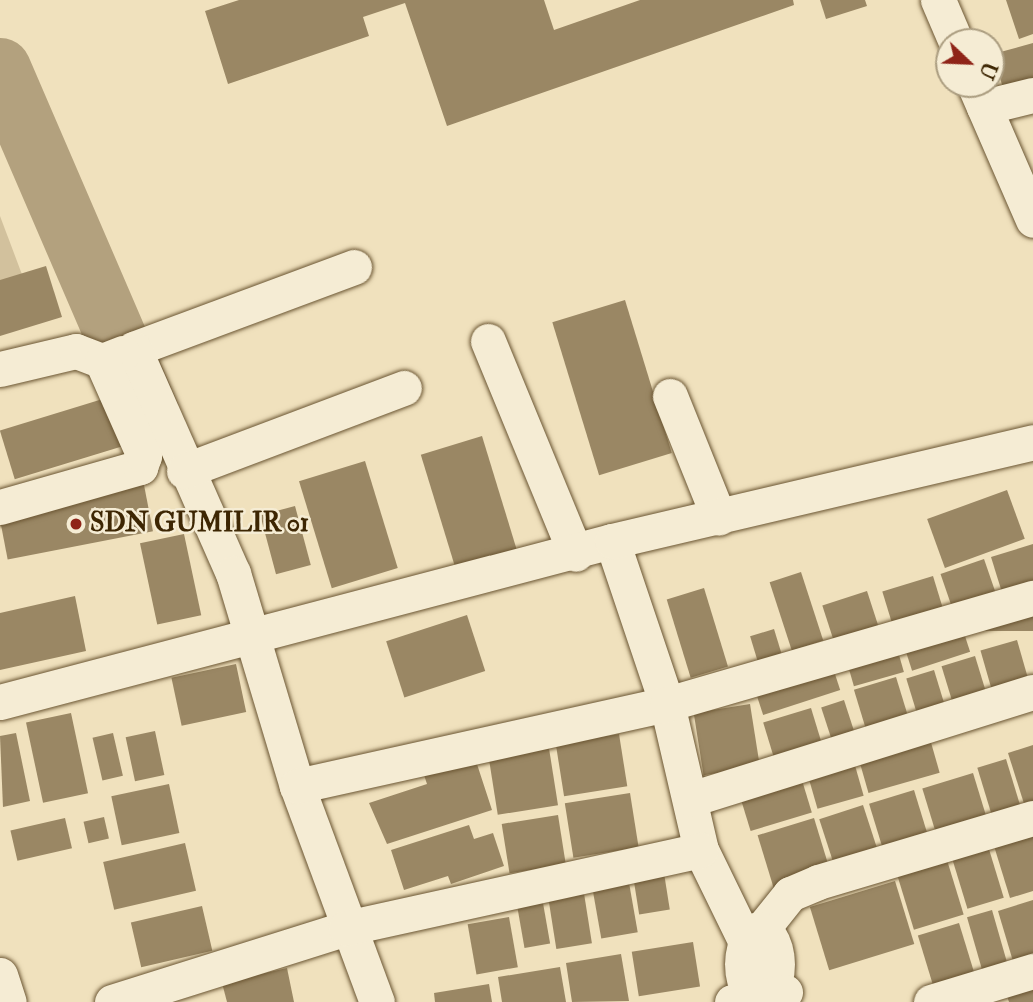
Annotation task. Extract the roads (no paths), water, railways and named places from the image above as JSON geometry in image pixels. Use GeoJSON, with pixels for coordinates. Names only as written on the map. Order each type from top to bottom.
{"type":"FeatureCollection","features":[{"type":"Feature","properties":{"kind":"street"},"geometry":{"type":"LineString","coordinates":[[938,0],[950,28]]}},
{"type":"Feature","properties":{"kind":"street"},"geometry":{"type":"LineString","coordinates":[[1005,96],[1033,95]]}},
{"type":"Feature","properties":{"kind":"street"},"geometry":{"type":"LineString","coordinates":[[980,98],[1033,220]]}},
{"type":"Feature","properties":{"kind":"street"},"geometry":{"type":"LineString","coordinates":[[0,369],[76,351],[119,354],[354,267]]}},
{"type":"Feature","properties":{"kind":"street"},"geometry":{"type":"LineString","coordinates":[[488,341],[576,554]]}},
{"type":"Feature","properties":{"kind":"street"},"geometry":{"type":"LineString","coordinates":[[119,354],[184,471],[233,573],[297,786],[346,928],[377,1002]]}},
{"type":"Feature","properties":{"kind":"street"},"geometry":{"type":"LineString","coordinates":[[0,507],[134,472],[144,463],[119,354]]}},
{"type":"Feature","properties":{"kind":"street"},"geometry":{"type":"LineString","coordinates":[[184,471],[404,388]]}},
{"type":"Feature","properties":{"kind":"street"},"geometry":{"type":"LineString","coordinates":[[670,396],[719,518]]}},
{"type":"Feature","properties":{"kind":"street"},"geometry":{"type":"LineString","coordinates":[[0,702],[250,635],[576,554],[611,541],[719,518],[1033,442]]}},
{"type":"Feature","properties":{"kind":"street"},"geometry":{"type":"LineString","coordinates":[[611,541],[667,704],[701,850],[787,997],[732,1002]]}},
{"type":"Feature","properties":{"kind":"street"},"geometry":{"type":"LineString","coordinates":[[297,786],[667,704],[1033,598]]}},
{"type":"Feature","properties":{"kind":"street"},"geometry":{"type":"LineString","coordinates":[[691,799],[1033,692]]}},
{"type":"Feature","properties":{"kind":"street"},"geometry":{"type":"LineString","coordinates":[[757,942],[790,894],[818,882],[1033,818]]}},
{"type":"Feature","properties":{"kind":"street"},"geometry":{"type":"LineString","coordinates":[[112,1002],[346,928],[701,850]]}},
{"type":"Feature","properties":{"kind":"street"},"geometry":{"type":"LineString","coordinates":[[931,1002],[1033,971]]}},
{"type":"Feature","properties":{"kind":"street"},"geometry":{"type":"LineString","coordinates":[[0,975],[9,1002]]}},
{"type":"Feature","properties":{"kind":"waterway"},"geometry":{"type":"LineString","coordinates":[[0,68],[149,414]]}},
{"type":"Feature","properties":{"kind":"place","name":"SDN GUMILIR 01"},"geometry":{"type":"Point","coordinates":[76,524]}}]}
